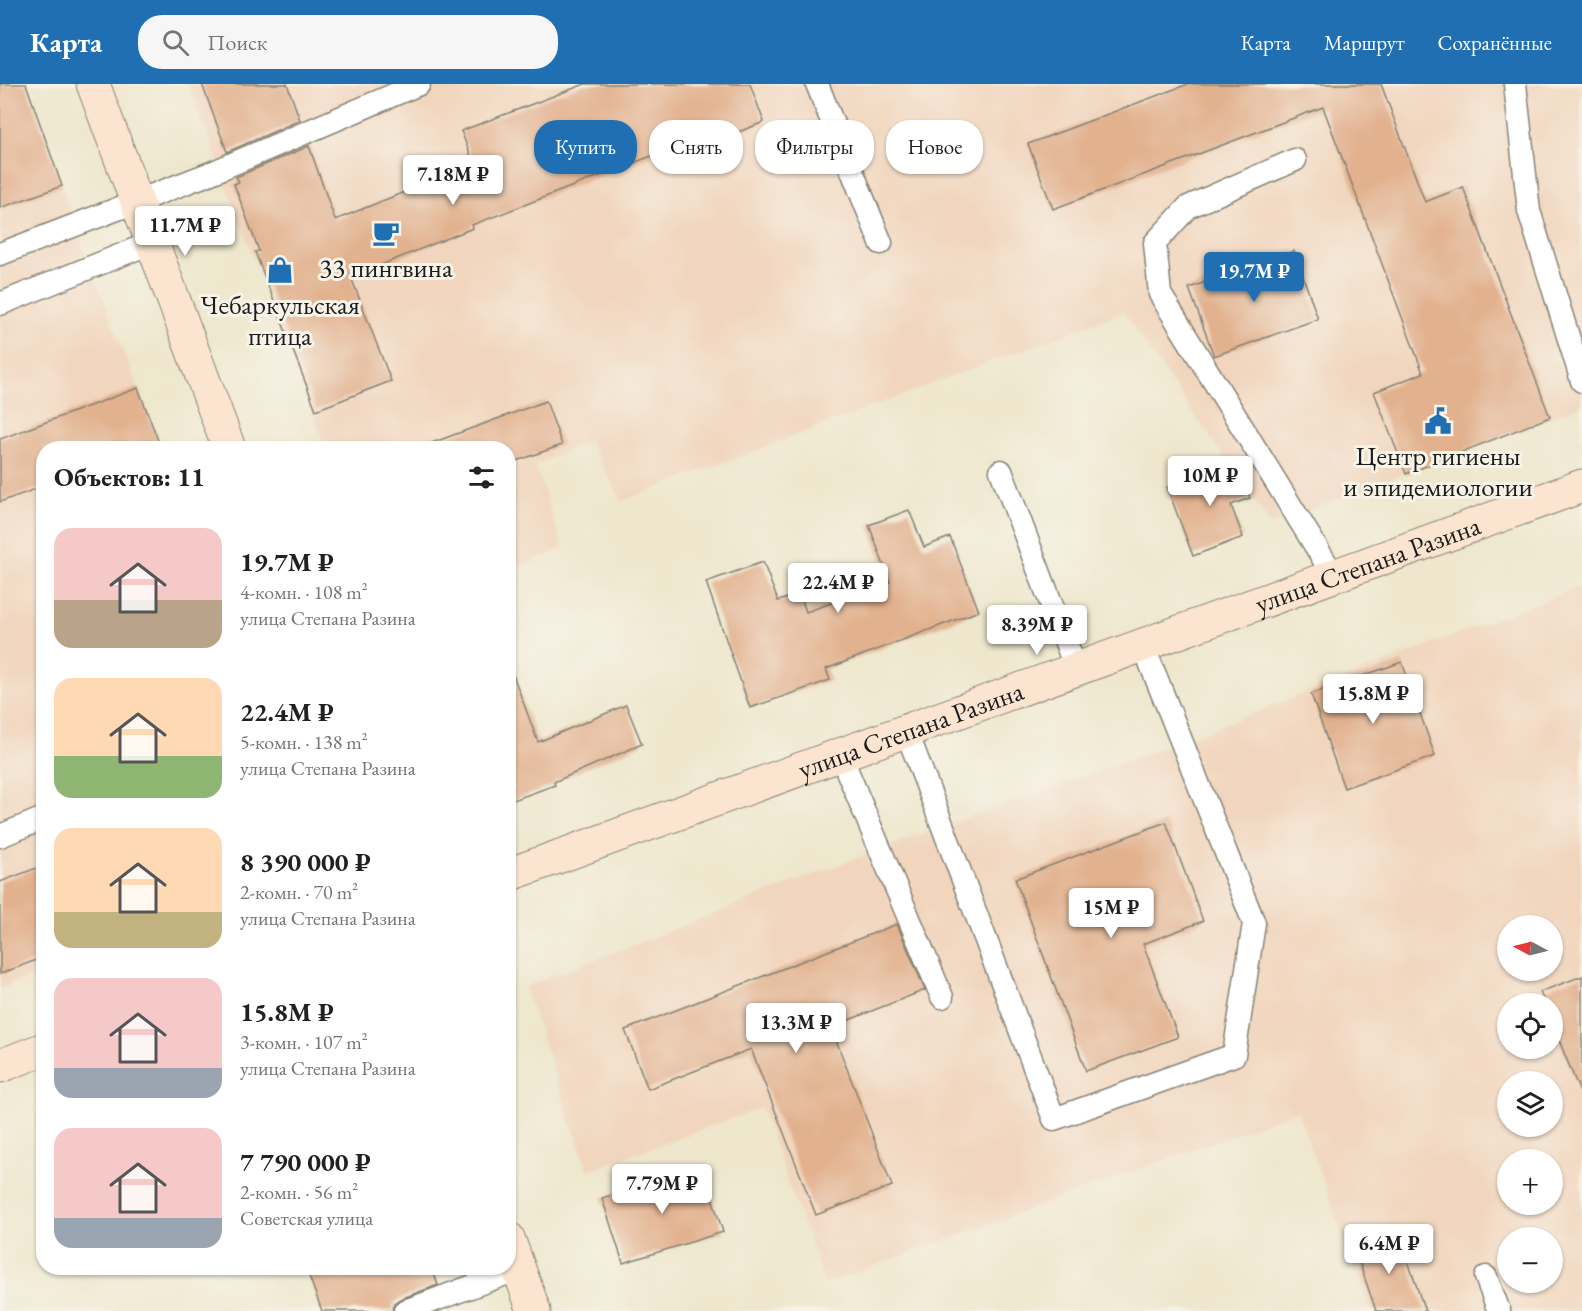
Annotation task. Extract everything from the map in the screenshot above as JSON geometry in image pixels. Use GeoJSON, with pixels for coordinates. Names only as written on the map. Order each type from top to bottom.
{"type":"FeatureCollection","features":[{"type":"Feature","properties":{"kind":"street"},"geometry":{"type":"LineString","coordinates":[[93,84],[225,441]]}},
{"type":"Feature","properties":{"kind":"street","name":"улица Степана Разина"},"geometry":{"type":"LineString","coordinates":[[516,872],[1582,486]]}},
{"type":"Feature","properties":{"kind":"street"},"geometry":{"type":"LineString","coordinates":[[0,1066],[36,1052]]}},
{"type":"Feature","properties":{"kind":"street"},"geometry":{"type":"LineString","coordinates":[[516,1261],[534,1311]]}},
{"type":"Feature","properties":{"kind":"lane"},"geometry":{"type":"LineString","coordinates":[[0,254],[138,201],[419,84]]}},
{"type":"Feature","properties":{"kind":"lane"},"geometry":{"type":"LineString","coordinates":[[817,84],[881,243]]}},
{"type":"Feature","properties":{"kind":"lane"},"geometry":{"type":"LineString","coordinates":[[1515,84],[1529,211],[1582,381]]}},
{"type":"Feature","properties":{"kind":"lane"},"geometry":{"type":"LineString","coordinates":[[1295,160],[1188,207],[1155,243],[1160,294],[1334,576]]}},
{"type":"Feature","properties":{"kind":"lane"},"geometry":{"type":"LineString","coordinates":[[0,303],[153,242]]}},
{"type":"Feature","properties":{"kind":"lane"},"geometry":{"type":"LineString","coordinates":[[1001,471],[1076,669]]}},
{"type":"Feature","properties":{"kind":"lane"},"geometry":{"type":"LineString","coordinates":[[906,730],[1054,1119],[1234,1055],[1254,923],[1143,645]]}},
{"type":"Feature","properties":{"kind":"lane"},"geometry":{"type":"LineString","coordinates":[[840,754],[942,997]]}},
{"type":"Feature","properties":{"kind":"lane"},"geometry":{"type":"LineString","coordinates":[[0,836],[36,822]]}},
{"type":"Feature","properties":{"kind":"lane"},"geometry":{"type":"LineString","coordinates":[[405,1311],[503,1275]]}},
{"type":"Feature","properties":{"kind":"lane"},"geometry":{"type":"LineString","coordinates":[[1486,1277],[1498,1311]]}},
{"type":"Feature","properties":{"kind":"shaded area"},"geometry":{"type":"Polygon","coordinates":[[[26,84],[75,227],[158,441],[36,441],[36,975],[0,989],[0,90],[26,84]]]}},
{"type":"Feature","properties":{"kind":"shaded area"},"geometry":{"type":"Polygon","coordinates":[[[188,84],[1582,84],[1582,405],[1271,525],[1123,312],[622,501],[588,441],[535,465],[563,548],[516,567],[516,441],[323,441],[188,84]]]}},
{"type":"Feature","properties":{"kind":"shaded area"},"geometry":{"type":"Polygon","coordinates":[[[1582,586],[1582,1311],[1371,1311],[1297,1111],[825,1284],[761,1108],[588,1171],[524,987],[881,849],[1181,741],[1582,586]]]}},
{"type":"Feature","properties":{"kind":"building"},"geometry":{"type":"Polygon","coordinates":[[[0,84],[26,84],[62,186],[0,208],[0,84]]]}},
{"type":"Feature","properties":{"kind":"building"},"geometry":{"type":"Polygon","coordinates":[[[202,84],[287,84],[300,120],[227,152],[202,84]]]}},
{"type":"Feature","properties":{"kind":"building"},"geometry":{"type":"Polygon","coordinates":[[[585,84],[750,84],[763,120],[755,120],[755,126],[743,130],[743,120],[649,120],[649,157],[637,162],[637,120],[534,120],[534,174],[605,174],[472,225],[473,228],[351,277],[391,381],[316,410],[255,252],[259,251],[234,184],[239,182],[236,177],[309,146],[335,220],[474,164],[461,131],[585,84]]]}},
{"type":"Feature","properties":{"kind":"building"},"geometry":{"type":"Polygon","coordinates":[[[1188,84],[1381,84],[1425,202],[1463,187],[1550,417],[1406,474],[1374,392],[1423,373],[1323,107],[1053,209],[1028,144],[1188,84]]]}},
{"type":"Feature","properties":{"kind":"building"},"geometry":{"type":"Polygon","coordinates":[[[1294,251],[1318,319],[1214,356],[1189,288],[1294,251]]]}},
{"type":"Feature","properties":{"kind":"building"},"geometry":{"type":"Polygon","coordinates":[[[138,388],[158,441],[36,441],[36,489],[0,502],[0,439],[138,388]]]}},
{"type":"Feature","properties":{"kind":"building"},"geometry":{"type":"Polygon","coordinates":[[[546,401],[562,445],[516,461],[516,441],[437,441],[546,401]]]}},
{"type":"Feature","properties":{"kind":"building"},"geometry":{"type":"Polygon","coordinates":[[[1236,461],[1250,498],[1231,505],[1243,537],[1193,556],[1167,487],[1236,461]]]}},
{"type":"Feature","properties":{"kind":"building"},"geometry":{"type":"Polygon","coordinates":[[[909,510],[924,547],[950,537],[979,611],[826,669],[830,680],[750,708],[706,582],[763,562],[778,601],[800,594],[806,612],[890,582],[869,525],[909,510]]]}},
{"type":"Feature","properties":{"kind":"building"},"geometry":{"type":"Polygon","coordinates":[[[1402,662],[1435,756],[1344,788],[1311,694],[1402,662]]]}},
{"type":"Feature","properties":{"kind":"building"},"geometry":{"type":"Polygon","coordinates":[[[516,683],[538,742],[626,705],[642,744],[554,782],[555,785],[516,799],[516,683]]]}},
{"type":"Feature","properties":{"kind":"building"},"geometry":{"type":"Polygon","coordinates":[[[1166,822],[1203,921],[1143,944],[1178,1037],[1086,1071],[1015,879],[1166,822]]]}},
{"type":"Feature","properties":{"kind":"building"},"geometry":{"type":"Polygon","coordinates":[[[36,868],[36,960],[0,974],[0,882],[36,868]]]}},
{"type":"Feature","properties":{"kind":"building"},"geometry":{"type":"Polygon","coordinates":[[[897,924],[925,990],[831,1027],[892,1186],[816,1215],[751,1049],[648,1089],[625,1030],[897,924]]]}},
{"type":"Feature","properties":{"kind":"building"},"geometry":{"type":"Polygon","coordinates":[[[1582,976],[1582,1091],[1580,1092],[1563,1050],[1563,993],[1540,992],[1582,976]]]}},
{"type":"Feature","properties":{"kind":"building"},"geometry":{"type":"Polygon","coordinates":[[[702,1167],[723,1232],[623,1263],[602,1198],[702,1167]]]}},
{"type":"Feature","properties":{"kind":"building"},"geometry":{"type":"Polygon","coordinates":[[[1398,1232],[1425,1311],[1376,1311],[1354,1247],[1398,1232]]]}},
{"type":"Feature","properties":{"kind":"building"},"geometry":{"type":"Polygon","coordinates":[[[309,1275],[434,1275],[438,1285],[400,1299],[394,1303],[392,1311],[322,1311],[309,1275]]]}},
{"type":"Feature","properties":{"kind":"place","name":"33 пингвина"},"geometry":{"type":"Point","coordinates":[386,233]}},
{"type":"Feature","properties":{"kind":"place","name":"Чебаркульская птица"},"geometry":{"type":"Point","coordinates":[280,270]}},
{"type":"Feature","properties":{"kind":"place","name":"Центр гигиены и эпидемиологии"},"geometry":{"type":"Point","coordinates":[1438,421]}}]}
